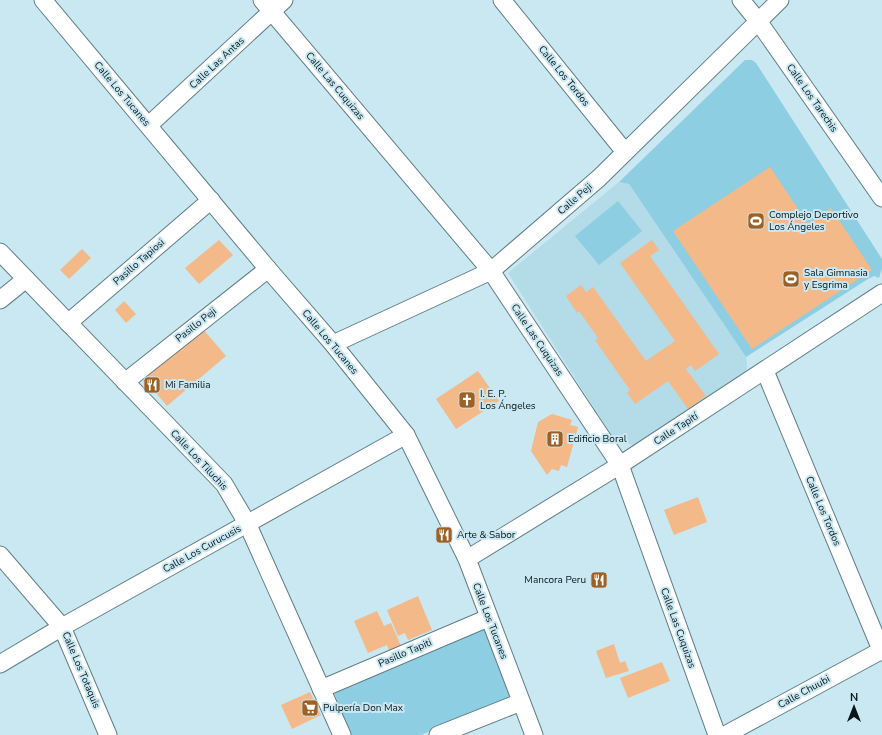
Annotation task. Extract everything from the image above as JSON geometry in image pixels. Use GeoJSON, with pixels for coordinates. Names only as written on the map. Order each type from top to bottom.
{"type":"FeatureCollection","features":[{"type":"Feature","properties":{"kind":"street","name":"Calle Los Tucanes"},"geometry":{"type":"LineString","coordinates":[[44,0],[268,269],[333,344],[406,435],[467,559],[488,618],[534,735]]}},
{"type":"Feature","properties":{"kind":"street","name":"Calle Los Tordos"},"geometry":{"type":"LineString","coordinates":[[502,0],[626,152]]}},
{"type":"Feature","properties":{"kind":"street","name":"Calle Los Tarechis"},"geometry":{"type":"LineString","coordinates":[[741,0],[758,21],[882,198]]}},
{"type":"Feature","properties":{"kind":"street","name":"Calle Peji"},"geometry":{"type":"LineString","coordinates":[[333,344],[491,271],[599,178],[780,0]]}},
{"type":"Feature","properties":{"kind":"street","name":"Calle Las Antas"},"geometry":{"type":"LineString","coordinates":[[149,125],[273,4]]}},
{"type":"Feature","properties":{"kind":"street","name":"Calle Las Cuquizas"},"geometry":{"type":"LineString","coordinates":[[273,4],[491,271],[620,465],[717,735]]}},
{"type":"Feature","properties":{"kind":"street","name":"Pasillo Tapiosi"},"geometry":{"type":"LineString","coordinates":[[68,323],[211,200]]}},
{"type":"Feature","properties":{"kind":"street","name":"Calle Los Tiluchis"},"geometry":{"type":"LineString","coordinates":[[0,252],[224,484],[248,524],[342,735]]}},
{"type":"Feature","properties":{"kind":"street","name":"Pasillo Peji"},"geometry":{"type":"LineString","coordinates":[[125,382],[268,269]]}},
{"type":"Feature","properties":{"kind":"street"},"geometry":{"type":"LineString","coordinates":[[0,300],[26,278]]}},
{"type":"Feature","properties":{"kind":"street","name":"Calle Tapití"},"geometry":{"type":"LineString","coordinates":[[467,559],[620,465],[882,293]]}},
{"type":"Feature","properties":{"kind":"street","name":"Calle Los Tordos"},"geometry":{"type":"LineString","coordinates":[[765,371],[882,651]]}},
{"type":"Feature","properties":{"kind":"street","name":"Calle Los Curucusis"},"geometry":{"type":"LineString","coordinates":[[0,664],[62,627],[406,435]]}},
{"type":"Feature","properties":{"kind":"street","name":"Calle Los Totaquis"},"geometry":{"type":"LineString","coordinates":[[0,555],[62,627],[108,735]]}},
{"type":"Feature","properties":{"kind":"street","name":"Pasillo Tapiti"},"geometry":{"type":"LineString","coordinates":[[321,689],[488,618]]}},
{"type":"Feature","properties":{"kind":"street","name":"Calle Chuubi"},"geometry":{"type":"LineString","coordinates":[[725,735],[882,651]]}},
{"type":"Feature","properties":{"kind":"street"},"geometry":{"type":"LineString","coordinates":[[438,735],[521,702]]}},
{"type":"Feature","properties":{"kind":"shaded area","name":"Complejo Deportivo Los Ángeles"},"geometry":{"type":"Polygon","coordinates":[[[745,60],[752,60],[756,63],[882,259],[882,268],[879,278],[874,276],[868,279],[746,357],[629,184],[619,182],[745,60]]]}},
{"type":"Feature","properties":{"kind":"shaded area"},"geometry":{"type":"Polygon","coordinates":[[[619,182],[629,184],[746,357],[747,363],[747,368],[744,374],[636,447],[612,436],[508,273],[619,182]]]}},
{"type":"Feature","properties":{"kind":"shaded area"},"geometry":{"type":"Polygon","coordinates":[[[618,201],[642,231],[599,265],[575,236],[618,201]]]}},
{"type":"Feature","properties":{"kind":"shaded area"},"geometry":{"type":"Polygon","coordinates":[[[485,625],[511,698],[421,735],[351,735],[333,690],[485,625]]]}},
{"type":"Feature","properties":{"kind":"building"},"geometry":{"type":"Polygon","coordinates":[[[770,167],[808,224],[831,208],[872,270],[752,349],[673,231],[770,167]]]}},
{"type":"Feature","properties":{"kind":"building"},"geometry":{"type":"Polygon","coordinates":[[[219,240],[233,255],[199,284],[185,268],[219,240]]]}},
{"type":"Feature","properties":{"kind":"building"},"geometry":{"type":"Polygon","coordinates":[[[652,240],[659,250],[650,256],[719,354],[695,371],[691,365],[686,369],[706,396],[688,409],[668,381],[635,404],[627,393],[630,390],[595,340],[598,338],[579,311],[577,313],[566,296],[581,285],[586,292],[593,287],[646,361],[675,341],[620,263],[652,240]]]}},
{"type":"Feature","properties":{"kind":"building"},"geometry":{"type":"Polygon","coordinates":[[[82,249],[91,258],[69,279],[60,270],[82,249]]]}},
{"type":"Feature","properties":{"kind":"building"},"geometry":{"type":"Polygon","coordinates":[[[124,301],[136,314],[126,323],[115,310],[124,301]]]}},
{"type":"Feature","properties":{"kind":"building"},"geometry":{"type":"Polygon","coordinates":[[[202,328],[226,356],[167,406],[146,381],[150,371],[202,328]]]}},
{"type":"Feature","properties":{"kind":"building","name":"I. E. P. Los Ángeles"},"geometry":{"type":"Polygon","coordinates":[[[478,371],[499,401],[456,429],[436,399],[478,371]]]}},
{"type":"Feature","properties":{"kind":"building","name":"Edificio Boral"},"geometry":{"type":"Polygon","coordinates":[[[552,414],[572,420],[570,425],[578,427],[567,467],[561,465],[559,471],[552,469],[547,475],[531,451],[538,422],[552,414]]]}},
{"type":"Feature","properties":{"kind":"building"},"geometry":{"type":"Polygon","coordinates":[[[698,497],[707,522],[674,535],[664,510],[698,497]]]}},
{"type":"Feature","properties":{"kind":"building"},"geometry":{"type":"Polygon","coordinates":[[[418,596],[432,630],[408,640],[405,633],[398,636],[387,610],[418,596]]]}},
{"type":"Feature","properties":{"kind":"building"},"geometry":{"type":"Polygon","coordinates":[[[377,611],[384,626],[391,623],[401,646],[389,651],[387,645],[368,653],[354,621],[377,611]]]}},
{"type":"Feature","properties":{"kind":"building"},"geometry":{"type":"Polygon","coordinates":[[[614,644],[620,663],[625,661],[629,671],[606,678],[596,651],[614,644]]]}},
{"type":"Feature","properties":{"kind":"building"},"geometry":{"type":"Polygon","coordinates":[[[662,662],[670,681],[628,698],[620,678],[662,662]]]}},
{"type":"Feature","properties":{"kind":"building"},"geometry":{"type":"Polygon","coordinates":[[[310,692],[321,715],[292,729],[281,705],[310,692]]]}},
{"type":"Feature","properties":{"kind":"place","name":"Complejo Deportivo Los Ángeles"},"geometry":{"type":"Point","coordinates":[756,221]}},
{"type":"Feature","properties":{"kind":"place","name":"Sala Gimnasia y Esgrima"},"geometry":{"type":"Point","coordinates":[791,279]}},
{"type":"Feature","properties":{"kind":"place","name":"Mi Familia"},"geometry":{"type":"Point","coordinates":[152,385]}},
{"type":"Feature","properties":{"kind":"place","name":"I. E. P. Los Ángeles"},"geometry":{"type":"Point","coordinates":[467,400]}},
{"type":"Feature","properties":{"kind":"place","name":"Edificio Boral"},"geometry":{"type":"Point","coordinates":[555,439]}},
{"type":"Feature","properties":{"kind":"place","name":"Arte & Sabor"},"geometry":{"type":"Point","coordinates":[444,535]}},
{"type":"Feature","properties":{"kind":"place","name":"Mancora Peru"},"geometry":{"type":"Point","coordinates":[599,580]}},
{"type":"Feature","properties":{"kind":"place","name":"Pulpería Don Max"},"geometry":{"type":"Point","coordinates":[310,708]}}]}
